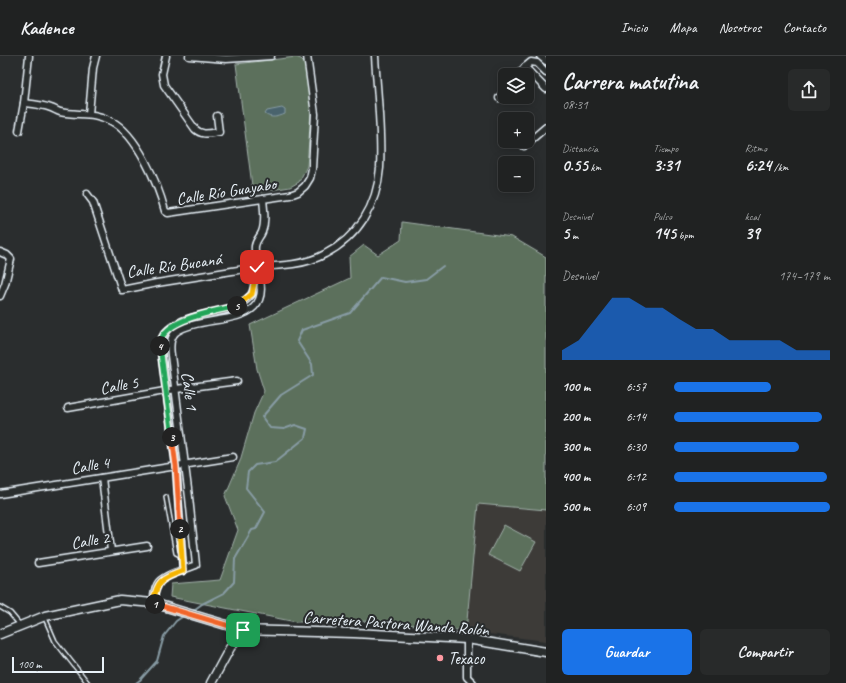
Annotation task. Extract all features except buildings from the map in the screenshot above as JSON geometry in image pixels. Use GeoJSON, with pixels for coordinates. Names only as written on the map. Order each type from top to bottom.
{"type":"FeatureCollection","features":[{"type":"Feature","properties":{"kind":"street"},"geometry":{"type":"LineString","coordinates":[[19,131],[30,56]]}},
{"type":"Feature","properties":{"kind":"street"},"geometry":{"type":"LineString","coordinates":[[89,114],[93,68],[96,56]]}},
{"type":"Feature","properties":{"kind":"street"},"geometry":{"type":"LineString","coordinates":[[166,56],[162,74],[164,85],[194,129],[199,133],[204,134],[219,132],[217,116]]}},
{"type":"Feature","properties":{"kind":"street"},"geometry":{"type":"LineString","coordinates":[[189,56],[226,59],[271,56]]}},
{"type":"Feature","properties":{"kind":"street","name":"Calle Río Guayabo"},"geometry":{"type":"LineString","coordinates":[[24,103],[42,106],[59,112],[89,114],[113,122],[131,140],[149,168],[157,186],[165,211],[168,214],[290,195],[298,192],[305,186],[310,178],[312,169],[315,114],[307,56]]}},
{"type":"Feature","properties":{"kind":"street","name":"Calle Río Bucaná"},"geometry":{"type":"LineString","coordinates":[[87,194],[93,202],[122,290],[257,267],[273,267],[301,263],[325,255],[355,232],[368,214],[375,193],[380,170],[380,145],[375,56]]}},
{"type":"Feature","properties":{"kind":"street"},"geometry":{"type":"LineString","coordinates":[[540,56],[546,61]]}},
{"type":"Feature","properties":{"kind":"street"},"geometry":{"type":"LineString","coordinates":[[546,72],[537,63],[531,62],[525,67],[546,89]]}},
{"type":"Feature","properties":{"kind":"street"},"geometry":{"type":"LineString","coordinates":[[534,137],[546,127]]}},
{"type":"Feature","properties":{"kind":"street","name":"Calle 1"},"geometry":{"type":"LineString","coordinates":[[153,603],[159,582],[169,576],[196,565],[170,348],[171,340],[176,332],[190,326],[241,315],[255,307],[259,299],[262,286],[257,267],[255,247],[257,240],[262,233],[265,221],[263,199]]}},
{"type":"Feature","properties":{"kind":"street"},"geometry":{"type":"LineString","coordinates":[[0,252],[7,255],[11,259],[5,284],[0,296]]}},
{"type":"Feature","properties":{"kind":"street","name":"Calle 1"},"geometry":{"type":"LineString","coordinates":[[183,571],[176,466],[160,343],[167,331],[179,322],[206,313],[237,306],[252,294],[257,267]]}},
{"type":"Feature","properties":{"kind":"street","name":"Calle 5"},"geometry":{"type":"LineString","coordinates":[[68,408],[176,389],[237,381]]}},
{"type":"Feature","properties":{"kind":"street","name":"Calle 4"},"geometry":{"type":"LineString","coordinates":[[0,494],[233,457]]}},
{"type":"Feature","properties":{"kind":"street"},"geometry":{"type":"LineString","coordinates":[[102,478],[111,551]]}},
{"type":"Feature","properties":{"kind":"street","name":"Calle 2"},"geometry":{"type":"LineString","coordinates":[[38,563],[146,546]]}},
{"type":"Feature","properties":{"kind":"street","name":"Carretera Pastora Wanda Rolón"},"geometry":{"type":"LineString","coordinates":[[0,634],[45,616],[120,600],[153,603],[170,609],[214,620],[243,630],[354,633],[467,639],[546,652]]}},
{"type":"Feature","properties":{"kind":"street"},"geometry":{"type":"LineString","coordinates":[[211,683],[230,648],[243,630]]}},
{"type":"Feature","properties":{"kind":"street"},"geometry":{"type":"LineString","coordinates":[[467,639],[467,677],[472,683]]}},
{"type":"Feature","properties":{"kind":"lane"},"geometry":{"type":"LineString","coordinates":[[166,497],[176,553],[182,556]]}},
{"type":"Feature","properties":{"kind":"lane"},"geometry":{"type":"LineString","coordinates":[[0,607],[10,613],[20,625]]}},
{"type":"Feature","properties":{"kind":"lane"},"geometry":{"type":"LineString","coordinates":[[45,616],[55,640],[88,683]]}},
{"type":"Feature","properties":{"kind":"shaded area"},"geometry":{"type":"Polygon","coordinates":[[[478,504],[546,510],[546,641],[466,631],[478,504]]]}},
{"type":"Feature","properties":{"kind":"green space"},"geometry":{"type":"Polygon","coordinates":[[[296,57],[304,62],[309,87],[311,112],[307,166],[299,182],[290,187],[253,193],[236,64],[296,57]]]}},
{"type":"Feature","properties":{"kind":"green space"},"geometry":{"type":"Polygon","coordinates":[[[402,222],[512,237],[546,257],[546,510],[478,504],[466,631],[381,621],[296,622],[170,597],[171,584],[220,580],[238,530],[225,496],[240,461],[254,413],[264,391],[257,369],[250,325],[350,278],[349,257],[364,245],[378,255],[401,240],[402,222]]]}},
{"type":"Feature","properties":{"kind":"green space"},"geometry":{"type":"Polygon","coordinates":[[[504,525],[536,542],[520,571],[488,555],[504,525]]]}},
{"type":"Feature","properties":{"kind":"water"},"geometry":{"type":"Polygon","coordinates":[[[282,108],[285,110],[285,114],[277,117],[267,116],[265,114],[267,111],[282,108]]]}},
{"type":"Feature","properties":{"kind":"waterway"},"geometry":{"type":"LineString","coordinates":[[191,612],[202,604],[224,593],[234,582],[235,559],[252,530],[256,529],[265,512],[246,488],[248,472],[255,465],[275,462],[305,438],[307,429],[295,425],[284,429],[270,428],[262,417],[281,395],[313,375],[312,364],[297,341],[302,330],[350,313],[381,277],[405,282],[426,279],[443,266]]}},
{"type":"Feature","properties":{"kind":"waterway"},"geometry":{"type":"LineString","coordinates":[[136,683],[157,661],[164,636],[176,621],[185,615]]}},
{"type":"Feature","properties":{"kind":"place","name":"Texaco"},"geometry":{"type":"Point","coordinates":[440,658]}},
{"type":"Feature","properties":{"kind":"route"},"geometry":{"type":"LineString","coordinates":[[243,630],[214,620],[170,609],[153,603],[159,582],[169,576],[183,571],[176,466],[160,343],[167,331],[179,322],[206,313],[237,306],[252,294],[257,267]]}}]}
